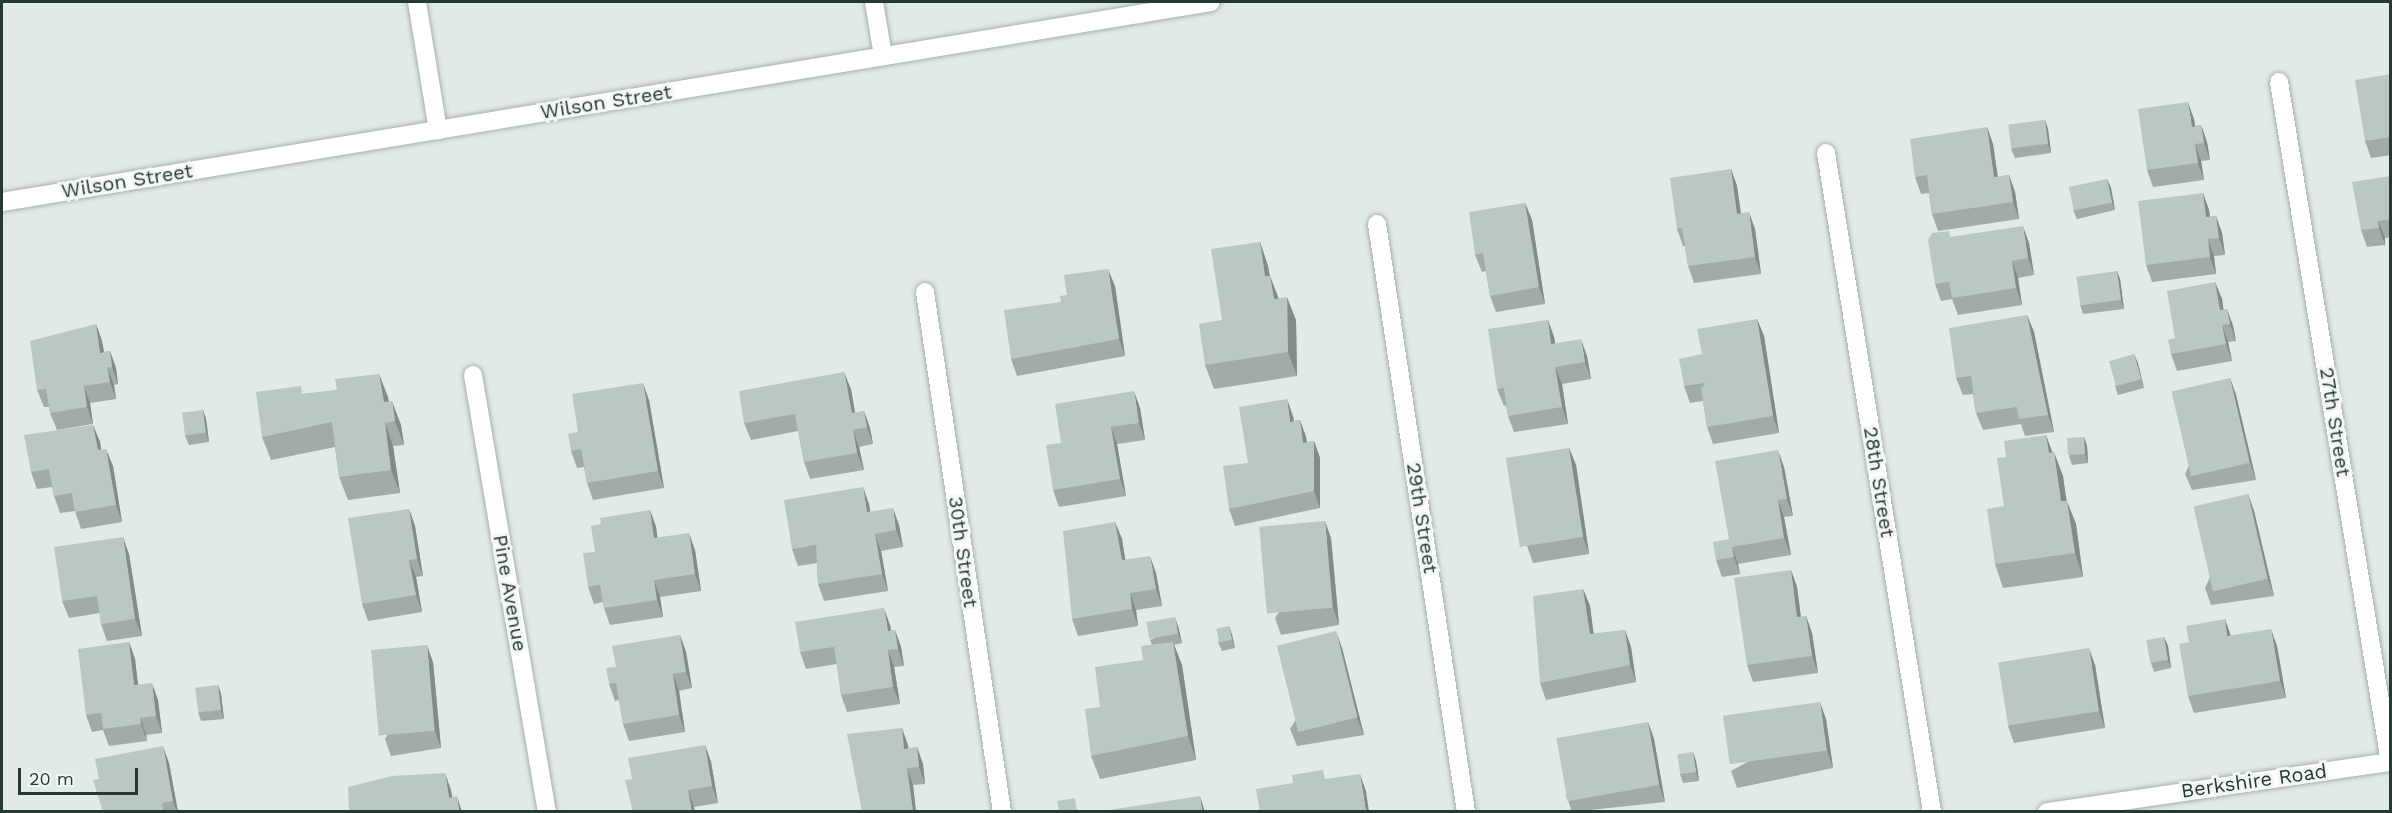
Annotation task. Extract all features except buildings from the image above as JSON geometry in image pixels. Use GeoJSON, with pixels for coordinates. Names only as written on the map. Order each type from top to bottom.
{"type":"FeatureCollection","features":[{"type":"Feature","properties":{"kind":"street"},"geometry":{"type":"LineString","coordinates":[[417,2],[438,130]]}},
{"type":"Feature","properties":{"kind":"street"},"geometry":{"type":"LineString","coordinates":[[874,2],[883,56]]}},
{"type":"Feature","properties":{"kind":"street","name":"Wilson Street"},"geometry":{"type":"LineString","coordinates":[[2,202],[1211,2]]}},
{"type":"Feature","properties":{"kind":"street","name":"27th Street"},"geometry":{"type":"LineString","coordinates":[[2279,82],[2390,762]]}},
{"type":"Feature","properties":{"kind":"street","name":"28th Street"},"geometry":{"type":"LineString","coordinates":[[1826,153],[1932,812]]}},
{"type":"Feature","properties":{"kind":"street","name":"29th Street"},"geometry":{"type":"LineString","coordinates":[[1377,224],[1466,812]]}},
{"type":"Feature","properties":{"kind":"street","name":"30th Street"},"geometry":{"type":"LineString","coordinates":[[925,292],[1002,812]]}},
{"type":"Feature","properties":{"kind":"street","name":"Pine Avenue"},"geometry":{"type":"LineString","coordinates":[[473,375],[547,812]]}},
{"type":"Feature","properties":{"kind":"street","name":"Berkshire Road"},"geometry":{"type":"LineString","coordinates":[[2047,812],[2390,762]]}}]}
